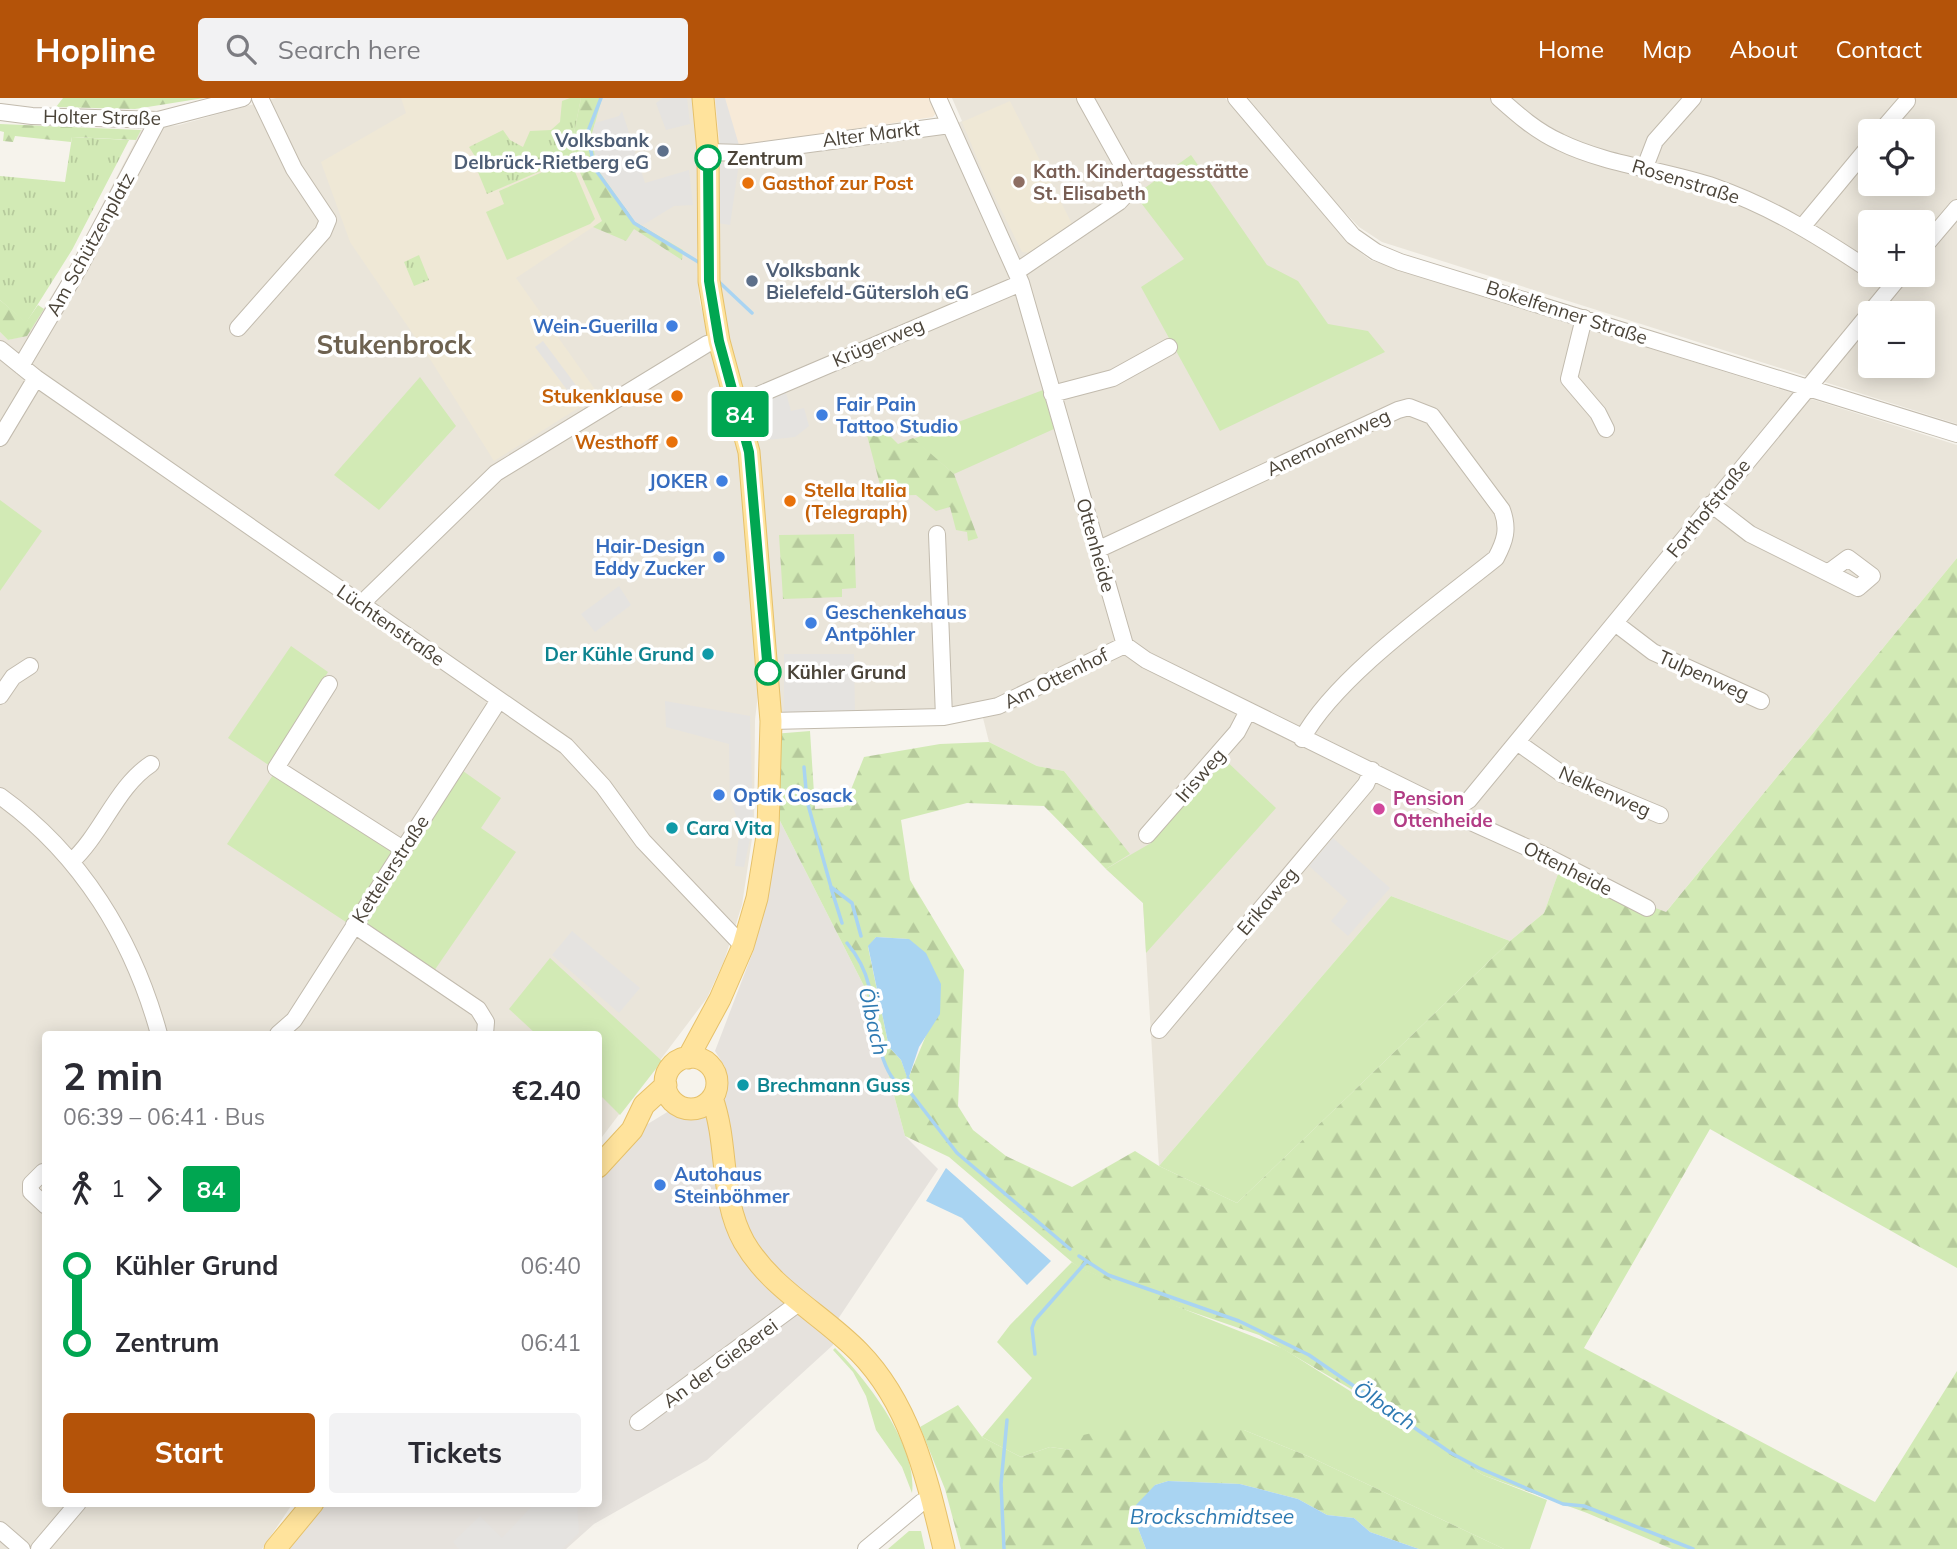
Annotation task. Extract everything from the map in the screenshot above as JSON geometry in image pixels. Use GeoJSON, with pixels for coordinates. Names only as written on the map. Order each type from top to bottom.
{"type":"FeatureCollection","features":[{"type":"Feature","properties":{"kind":"main road"},"geometry":{"type":"LineString","coordinates":[[688,1058],[720,999],[743,946],[757,898],[768,830],[771,721],[749,452],[719,341],[708,272],[708,152],[703,98]]}},
{"type":"Feature","properties":{"kind":"main road"},"geometry":{"type":"LineString","coordinates":[[602,1163],[632,1130],[657,1113],[683,1107],[702,1107],[712,1098],[717,1083],[712,1068],[720,999]]}},
{"type":"Feature","properties":{"kind":"main road"},"geometry":{"type":"LineString","coordinates":[[632,1130],[644,1105],[666,1085],[671,1067],[688,1058],[701,1059],[712,1068]]}},
{"type":"Feature","properties":{"kind":"main road"},"geometry":{"type":"LineString","coordinates":[[666,1085],[683,1107],[710,1124],[722,1144]]}},
{"type":"Feature","properties":{"kind":"main road"},"geometry":{"type":"LineString","coordinates":[[712,1098],[723,1131],[726,1190],[744,1242],[762,1268],[858,1350],[887,1384],[906,1419],[932,1498],[944,1549]]}},
{"type":"Feature","properties":{"kind":"main road"},"geometry":{"type":"LineString","coordinates":[[275,1549],[310,1507]]}},
{"type":"Feature","properties":{"kind":"street","name":"Holter Straße"},"geometry":{"type":"LineString","coordinates":[[0,112],[32,116],[158,120],[243,98]]}},
{"type":"Feature","properties":{"kind":"street"},"geometry":{"type":"LineString","coordinates":[[238,328],[323,232],[328,220],[294,169],[260,98]]}},
{"type":"Feature","properties":{"kind":"street","name":"Ottenheide"},"geometry":{"type":"LineString","coordinates":[[938,98],[1018,278],[1125,645],[1146,660],[1302,739],[1372,770],[1446,808],[1458,807],[1462,818],[1546,856],[1647,908]]}},
{"type":"Feature","properties":{"kind":"street","name":"Krügerweg"},"geometry":{"type":"LineString","coordinates":[[737,404],[1018,278],[1119,202],[1132,188],[1129,177],[1085,98]]}},
{"type":"Feature","properties":{"kind":"street","name":"Bokelfenner Straße"},"geometry":{"type":"LineString","coordinates":[[1236,98],[1353,236],[1376,252],[1400,262],[1957,434]]}},
{"type":"Feature","properties":{"kind":"street","name":"Rosenstraße"},"geometry":{"type":"LineString","coordinates":[[1499,98],[1531,126],[1561,143],[1714,187],[1803,226],[1858,262]]}},
{"type":"Feature","properties":{"kind":"street"},"geometry":{"type":"LineString","coordinates":[[1645,167],[1655,141],[1693,98]]}},
{"type":"Feature","properties":{"kind":"street"},"geometry":{"type":"LineString","coordinates":[[1891,119],[1907,100]]}},
{"type":"Feature","properties":{"kind":"street","name":"Am Schützenplatz"},"geometry":{"type":"LineString","coordinates":[[21,366],[79,268],[158,120]]}},
{"type":"Feature","properties":{"kind":"street","name":"Alter Markt"},"geometry":{"type":"LineString","coordinates":[[708,152],[743,153],[950,125]]}},
{"type":"Feature","properties":{"kind":"street"},"geometry":{"type":"LineString","coordinates":[[1803,226],[1858,160]]}},
{"type":"Feature","properties":{"kind":"street"},"geometry":{"type":"LineString","coordinates":[[1935,234],[1957,208]]}},
{"type":"Feature","properties":{"kind":"street","name":"Forthofstraße"},"geometry":{"type":"LineString","coordinates":[[1517,742],[1890,287]]}},
{"type":"Feature","properties":{"kind":"street"},"geometry":{"type":"LineString","coordinates":[[1584,318],[1569,379],[1598,413],[1606,429]]}},
{"type":"Feature","properties":{"kind":"street"},"geometry":{"type":"LineString","coordinates":[[360,604],[496,473],[707,344],[719,341]]}},
{"type":"Feature","properties":{"kind":"street"},"geometry":{"type":"LineString","coordinates":[[1052,394],[1114,378],[1169,347]]}},
{"type":"Feature","properties":{"kind":"street","name":"Lüchtenstraße"},"geometry":{"type":"LineString","coordinates":[[0,349],[36,378],[566,746],[603,786],[643,841],[743,946]]}},
{"type":"Feature","properties":{"kind":"street"},"geometry":{"type":"LineString","coordinates":[[0,438],[36,378]]}},
{"type":"Feature","properties":{"kind":"street","name":"Anemonenweg"},"geometry":{"type":"LineString","coordinates":[[1097,551],[1398,410],[1409,407],[1422,409],[1432,416],[1502,510],[1506,522],[1506,540],[1496,558],[1382,651],[1323,708],[1302,739]]}},
{"type":"Feature","properties":{"kind":"street"},"geometry":{"type":"LineString","coordinates":[[1712,504],[1750,534],[1829,572]]}},
{"type":"Feature","properties":{"kind":"street"},"geometry":{"type":"LineString","coordinates":[[937,534],[944,717]]}},
{"type":"Feature","properties":{"kind":"street","name":"Tulpenweg"},"geometry":{"type":"LineString","coordinates":[[1615,623],[1653,652],[1761,701]]}},
{"type":"Feature","properties":{"kind":"street","name":"Am Ottenhof"},"geometry":{"type":"LineString","coordinates":[[771,721],[944,717],[998,706],[1125,645]]}},
{"type":"Feature","properties":{"kind":"street"},"geometry":{"type":"LineString","coordinates":[[0,696],[13,677],[30,666]]}},
{"type":"Feature","properties":{"kind":"street"},"geometry":{"type":"LineString","coordinates":[[329,684],[276,768],[403,849]]}},
{"type":"Feature","properties":{"kind":"street","name":"Kettelerstraße"},"geometry":{"type":"LineString","coordinates":[[282,1031],[295,1020],[499,700]]}},
{"type":"Feature","properties":{"kind":"street","name":"Irisweg"},"geometry":{"type":"LineString","coordinates":[[1147,835],[1237,732],[1248,711]]}},
{"type":"Feature","properties":{"kind":"street"},"geometry":{"type":"LineString","coordinates":[[1458,807],[1469,800],[1517,742]]}},
{"type":"Feature","properties":{"kind":"street","name":"Nelkenweg"},"geometry":{"type":"LineString","coordinates":[[1517,742],[1562,774],[1660,815]]}},
{"type":"Feature","properties":{"kind":"street"},"geometry":{"type":"LineString","coordinates":[[71,862],[85,849],[138,773],[151,764]]}},
{"type":"Feature","properties":{"kind":"street","name":"Erikaweg"},"geometry":{"type":"LineString","coordinates":[[1159,1030],[1366,784],[1372,770]]}},
{"type":"Feature","properties":{"kind":"street"},"geometry":{"type":"LineString","coordinates":[[0,796],[50,837],[108,912],[132,955],[158,1031]]}},
{"type":"Feature","properties":{"kind":"street"},"geometry":{"type":"LineString","coordinates":[[355,925],[478,1009],[486,1022],[485,1031]]}},
{"type":"Feature","properties":{"kind":"street"},"geometry":{"type":"LineString","coordinates":[[42,1172],[31,1184],[31,1192],[42,1202]]}},
{"type":"Feature","properties":{"kind":"street","name":"An der Gießerei"},"geometry":{"type":"LineString","coordinates":[[638,1422],[800,1302]]}},
{"type":"Feature","properties":{"kind":"street"},"geometry":{"type":"LineString","coordinates":[[866,1549],[922,1502],[932,1498]]}},
{"type":"Feature","properties":{"kind":"street"},"geometry":{"type":"LineString","coordinates":[[39,1549],[75,1507]]}},
{"type":"Feature","properties":{"kind":"street"},"geometry":{"type":"LineString","coordinates":[[0,1530],[22,1549]]}},
{"type":"Feature","properties":{"kind":"shaded area"},"geometry":{"type":"Polygon","coordinates":[[[276,98],[693,98],[698,153],[697,274],[700,303],[743,456],[758,694],[755,720],[754,825],[742,905],[724,961],[707,998],[602,1137],[602,1031],[42,1031],[42,1507],[290,1507],[262,1549],[0,1549],[0,332],[8,340],[27,335],[73,262],[141,130],[179,125],[276,98]]]}},
{"type":"Feature","properties":{"kind":"shaded area"},"geometry":{"type":"Polygon","coordinates":[[[401,98],[581,98],[573,157],[602,221],[516,278],[599,395],[494,461],[430,359],[350,242],[321,162],[406,113],[401,98]]]}},
{"type":"Feature","properties":{"kind":"shaded area"},"geometry":{"type":"Polygon","coordinates":[[[663,98],[687,98],[690,124],[666,130],[656,103],[663,98]]]}},
{"type":"Feature","properties":{"kind":"shaded area"},"geometry":{"type":"Polygon","coordinates":[[[713,98],[930,98],[936,113],[933,117],[742,146],[717,147],[713,98]]]}},
{"type":"Feature","properties":{"kind":"shaded area"},"geometry":{"type":"Polygon","coordinates":[[[715,98],[725,98],[739,145],[720,145],[715,98]]]}},
{"type":"Feature","properties":{"kind":"shaded area"},"geometry":{"type":"Polygon","coordinates":[[[952,98],[1225,98],[1346,241],[1370,260],[1957,445],[1957,558],[1665,913],[1559,871],[1544,913],[1510,941],[1391,896],[1159,1166],[1143,903],[1106,869],[1129,854],[1064,771],[1037,766],[989,742],[980,706],[955,712],[779,718],[717,298],[717,160],[942,131],[962,121],[952,98]]]}},
{"type":"Feature","properties":{"kind":"shaded area"},"geometry":{"type":"Polygon","coordinates":[[[1248,98],[1957,98],[1957,424],[1382,242],[1359,227],[1248,98]]]}},
{"type":"Feature","properties":{"kind":"shaded area","name":"Kath. Kindertagesstätte St. Elisabeth"},"geometry":{"type":"Polygon","coordinates":[[[1010,101],[1074,228],[1030,253],[1022,252],[985,177],[962,122],[1010,101]]]}},
{"type":"Feature","properties":{"kind":"shaded area"},"geometry":{"type":"Polygon","coordinates":[[[622,111],[645,183],[689,170],[693,205],[674,206],[643,225],[635,222],[596,167],[592,134],[595,123],[619,116],[622,111]]]}},
{"type":"Feature","properties":{"kind":"shaded area"},"geometry":{"type":"Polygon","coordinates":[[[719,163],[739,163],[730,225],[717,223],[719,163]]]}},
{"type":"Feature","properties":{"kind":"shaded area"},"geometry":{"type":"Polygon","coordinates":[[[543,341],[584,396],[576,402],[535,347],[543,341]]]}},
{"type":"Feature","properties":{"kind":"shaded area"},"geometry":{"type":"Polygon","coordinates":[[[784,386],[791,411],[804,408],[809,426],[795,437],[756,441],[746,402],[784,386]]]}},
{"type":"Feature","properties":{"kind":"shaded area"},"geometry":{"type":"Polygon","coordinates":[[[619,586],[631,605],[595,632],[581,614],[619,586]]]}},
{"type":"Feature","properties":{"kind":"shaded area"},"geometry":{"type":"Polygon","coordinates":[[[784,654],[854,654],[855,716],[784,716],[784,654]]]}},
{"type":"Feature","properties":{"kind":"shaded area"},"geometry":{"type":"Polygon","coordinates":[[[665,701],[750,716],[753,825],[744,867],[735,866],[740,827],[730,798],[729,744],[666,727],[665,701]]]}},
{"type":"Feature","properties":{"kind":"shaded area"},"geometry":{"type":"Polygon","coordinates":[[[776,813],[865,988],[905,1136],[938,1169],[838,1319],[833,1345],[707,1460],[594,1524],[566,1549],[288,1549],[319,1507],[602,1507],[602,1167],[646,1125],[669,1111],[701,1113],[713,1106],[727,1087],[725,1067],[715,1051],[754,949],[776,813]]]}},
{"type":"Feature","properties":{"kind":"shaded area"},"geometry":{"type":"Polygon","coordinates":[[[1333,838],[1390,888],[1348,936],[1331,921],[1348,901],[1309,866],[1333,838]]]}},
{"type":"Feature","properties":{"kind":"shaded area"},"geometry":{"type":"Polygon","coordinates":[[[572,931],[640,988],[619,1013],[552,955],[572,931]]]}},
{"type":"Feature","properties":{"kind":"shaded area"},"geometry":{"type":"Polygon","coordinates":[[[531,1507],[577,1507],[579,1533],[562,1549],[459,1549],[453,1542],[480,1516],[502,1538],[531,1507]]]}},
{"type":"Feature","properties":{"kind":"green space"},"geometry":{"type":"Polygon","coordinates":[[[63,98],[204,98],[135,109],[56,107],[63,98]]]}},
{"type":"Feature","properties":{"kind":"green space"},"geometry":{"type":"Polygon","coordinates":[[[581,98],[602,98],[592,134],[635,222],[683,250],[682,260],[634,229],[626,241],[593,227],[602,221],[573,157],[572,143],[581,98]]]}},
{"type":"Feature","properties":{"kind":"green space"},"geometry":{"type":"Polygon","coordinates":[[[581,98],[572,143],[573,157],[487,194],[475,165],[478,161],[469,147],[503,130],[510,140],[523,147],[530,131],[551,130],[560,122],[562,101],[581,98]]]}},
{"type":"Feature","properties":{"kind":"green space"},"geometry":{"type":"Polygon","coordinates":[[[0,124],[141,130],[136,140],[72,137],[71,142],[15,136],[13,142],[3,141],[4,132],[0,131],[0,124]]]}},
{"type":"Feature","properties":{"kind":"green space"},"geometry":{"type":"Polygon","coordinates":[[[72,137],[129,140],[72,250],[26,323],[0,300],[0,176],[65,182],[72,137]]]}},
{"type":"Feature","properties":{"kind":"green space"},"geometry":{"type":"Polygon","coordinates":[[[1191,155],[1267,265],[1298,281],[1328,324],[1368,331],[1385,352],[1220,431],[1141,287],[1184,259],[1135,195],[1191,155]]]}},
{"type":"Feature","properties":{"kind":"green space"},"geometry":{"type":"Polygon","coordinates":[[[570,160],[595,219],[590,224],[507,260],[486,212],[504,204],[499,191],[570,160]]]}},
{"type":"Feature","properties":{"kind":"green space"},"geometry":{"type":"Polygon","coordinates":[[[419,255],[429,280],[414,286],[404,262],[419,255]]]}},
{"type":"Feature","properties":{"kind":"green space"},"geometry":{"type":"Polygon","coordinates":[[[0,300],[26,322],[38,305],[44,309],[27,336],[8,340],[0,332],[0,300]]]}},
{"type":"Feature","properties":{"kind":"green space"},"geometry":{"type":"Polygon","coordinates":[[[420,377],[456,426],[379,510],[334,475],[420,377]]]}},
{"type":"Feature","properties":{"kind":"green space"},"geometry":{"type":"Polygon","coordinates":[[[1043,390],[1054,429],[954,474],[913,439],[1043,390]]]}},
{"type":"Feature","properties":{"kind":"green space"},"geometry":{"type":"Polygon","coordinates":[[[864,424],[881,427],[898,444],[913,438],[954,474],[978,538],[968,541],[967,532],[956,530],[950,507],[936,511],[916,495],[883,496],[864,424]]]}},
{"type":"Feature","properties":{"kind":"green space"},"geometry":{"type":"Polygon","coordinates":[[[0,500],[42,531],[0,591],[0,500]]]}},
{"type":"Feature","properties":{"kind":"green space"},"geometry":{"type":"Polygon","coordinates":[[[854,534],[856,588],[842,589],[842,597],[783,599],[779,535],[854,534]]]}},
{"type":"Feature","properties":{"kind":"green space"},"geometry":{"type":"Polygon","coordinates":[[[1957,558],[1957,1268],[1710,1129],[1584,1348],[1875,1502],[1957,1371],[1957,1549],[1672,1549],[1587,1513],[1483,1475],[1396,1422],[1356,1392],[1259,1335],[1163,1302],[1079,1268],[949,1157],[905,1136],[865,988],[776,813],[773,734],[810,731],[815,809],[844,807],[864,757],[940,744],[989,742],[1037,766],[1064,771],[1130,854],[1106,869],[1044,806],[967,803],[901,820],[910,880],[964,970],[958,1106],[973,1130],[1006,1156],[1072,1187],[1135,1151],[1159,1166],[1237,1203],[1510,941],[1544,913],[1559,871],[1666,912],[1957,558]],[[876,937],[868,947],[889,1047],[901,1060],[908,1079],[927,1033],[909,939],[876,937]]]}},
{"type":"Feature","properties":{"kind":"green space"},"geometry":{"type":"Polygon","coordinates":[[[291,646],[328,672],[270,766],[228,738],[291,646]]]}},
{"type":"Feature","properties":{"kind":"green space"},"geometry":{"type":"Polygon","coordinates":[[[1221,756],[1276,808],[1146,953],[1143,903],[1106,869],[1151,843],[1221,756]]]}},
{"type":"Feature","properties":{"kind":"green space"},"geometry":{"type":"Polygon","coordinates":[[[463,771],[501,798],[481,828],[516,852],[434,971],[365,923],[463,771]]]}},
{"type":"Feature","properties":{"kind":"green space"},"geometry":{"type":"Polygon","coordinates":[[[273,775],[395,852],[349,924],[227,844],[273,775]]]}},
{"type":"Feature","properties":{"kind":"green space"},"geometry":{"type":"Polygon","coordinates":[[[1391,896],[1510,941],[1237,1203],[1159,1166],[1391,896]]]}},
{"type":"Feature","properties":{"kind":"green space"},"geometry":{"type":"Polygon","coordinates":[[[550,958],[662,1061],[620,1115],[602,1097],[602,1031],[533,1031],[509,1009],[550,958]]]}},
{"type":"Feature","properties":{"kind":"green space"},"geometry":{"type":"Polygon","coordinates":[[[1072,1262],[1080,1268],[1282,1348],[1483,1475],[1547,1500],[1530,1549],[1504,1549],[1310,1457],[1244,1430],[1071,1450],[1050,1447],[1021,1457],[982,1437],[1032,1378],[997,1342],[1010,1325],[1072,1262]]]}},
{"type":"Feature","properties":{"kind":"green space"},"geometry":{"type":"Polygon","coordinates":[[[835,1348],[875,1396],[899,1435],[912,1475],[912,1493],[902,1467],[876,1430],[866,1396],[853,1372],[833,1350],[835,1348]]]}},
{"type":"Feature","properties":{"kind":"green space"},"geometry":{"type":"Polygon","coordinates":[[[958,1405],[982,1437],[1021,1457],[1050,1447],[1071,1450],[1071,1438],[1129,1424],[1244,1430],[1310,1457],[1504,1549],[1419,1549],[1370,1532],[1354,1518],[1327,1515],[1298,1499],[1240,1484],[1168,1481],[1155,1485],[1138,1528],[1146,1549],[961,1549],[945,1489],[920,1427],[958,1405]]]}},
{"type":"Feature","properties":{"kind":"green space"},"geometry":{"type":"Polygon","coordinates":[[[909,1531],[921,1531],[925,1549],[888,1549],[909,1531]]]}},
{"type":"Feature","properties":{"kind":"water"},"geometry":{"type":"Polygon","coordinates":[[[876,937],[909,939],[926,953],[941,984],[940,1014],[919,1047],[908,1080],[901,1060],[889,1047],[868,946],[876,937]]]}},
{"type":"Feature","properties":{"kind":"water"},"geometry":{"type":"Polygon","coordinates":[[[946,1168],[1051,1261],[1027,1285],[962,1218],[926,1201],[946,1168]]]}},
{"type":"Feature","properties":{"kind":"water","name":"Brockschmidtsee"},"geometry":{"type":"Polygon","coordinates":[[[1168,1481],[1240,1484],[1298,1499],[1327,1515],[1354,1518],[1370,1532],[1419,1549],[1146,1549],[1138,1528],[1136,1505],[1155,1485],[1168,1481]]]}},
{"type":"Feature","properties":{"kind":"waterway","name":"Ölbach"},"geometry":{"type":"LineString","coordinates":[[601,98],[587,134],[595,169],[634,223],[700,263]]}},
{"type":"Feature","properties":{"kind":"waterway","name":"Ölbach"},"geometry":{"type":"LineString","coordinates":[[718,281],[752,313]]}},
{"type":"Feature","properties":{"kind":"waterway","name":"Ölbach"},"geometry":{"type":"LineString","coordinates":[[804,767],[807,801],[831,887],[852,903],[861,936]]}},
{"type":"Feature","properties":{"kind":"waterway","name":"Ölbach"},"geometry":{"type":"LineString","coordinates":[[831,888],[842,923]]}},
{"type":"Feature","properties":{"kind":"waterway","name":"Ölbach"},"geometry":{"type":"LineString","coordinates":[[847,943],[867,980],[884,1061],[890,1075],[910,1092]]}},
{"type":"Feature","properties":{"kind":"waterway","name":"Ölbach"},"geometry":{"type":"LineString","coordinates":[[908,1078],[910,1092],[957,1153],[1070,1249]]}},
{"type":"Feature","properties":{"kind":"waterway","name":"Ölbach"},"geometry":{"type":"LineString","coordinates":[[1079,1256],[1108,1275],[1239,1321],[1309,1355],[1451,1453],[1479,1468],[1563,1504],[1584,1506],[1693,1549]]}},
{"type":"Feature","properties":{"kind":"waterway"},"geometry":{"type":"LineString","coordinates":[[1035,1354],[1032,1328],[1035,1320],[1086,1262]]}},
{"type":"Feature","properties":{"kind":"waterway"},"geometry":{"type":"LineString","coordinates":[[1004,1549],[1001,1484],[1007,1420]]}},
{"type":"Feature","properties":{"kind":"bus line","name":"84"},"geometry":{"type":"LineString","coordinates":[[708,158],[709,281],[719,341],[749,452],[768,672]]}},
{"type":"Feature","properties":{"kind":"place","name":"Volksbank Delbrück-Rietberg eG"},"geometry":{"type":"Point","coordinates":[663,151]}},
{"type":"Feature","properties":{"kind":"place","name":"Zentrum"},"geometry":{"type":"Point","coordinates":[708,158]}},
{"type":"Feature","properties":{"kind":"place","name":"Kath. Kindertagesstätte St. Elisabeth"},"geometry":{"type":"Point","coordinates":[1019,182]}},
{"type":"Feature","properties":{"kind":"place","name":"Gasthof zur Post"},"geometry":{"type":"Point","coordinates":[748,183]}},
{"type":"Feature","properties":{"kind":"place","name":"Volksbank Bielefeld-Gütersloh eG"},"geometry":{"type":"Point","coordinates":[752,281]}},
{"type":"Feature","properties":{"kind":"place","name":"Wein-Guerilla"},"geometry":{"type":"Point","coordinates":[672,326]}},
{"type":"Feature","properties":{"kind":"place","name":"Stukenklause"},"geometry":{"type":"Point","coordinates":[677,396]}},
{"type":"Feature","properties":{"kind":"place","name":"Fair Pain Tattoo Studio"},"geometry":{"type":"Point","coordinates":[822,415]}},
{"type":"Feature","properties":{"kind":"place","name":"Westhoff"},"geometry":{"type":"Point","coordinates":[672,442]}},
{"type":"Feature","properties":{"kind":"place","name":"JOKER"},"geometry":{"type":"Point","coordinates":[722,481]}},
{"type":"Feature","properties":{"kind":"place","name":"Stella Italia (Telegraph)"},"geometry":{"type":"Point","coordinates":[790,501]}},
{"type":"Feature","properties":{"kind":"place","name":"Hair-Design Eddy Zucker"},"geometry":{"type":"Point","coordinates":[719,557]}},
{"type":"Feature","properties":{"kind":"place","name":"Geschenkehaus Antpöhler"},"geometry":{"type":"Point","coordinates":[811,623]}},
{"type":"Feature","properties":{"kind":"place","name":"Der Kühle Grund"},"geometry":{"type":"Point","coordinates":[708,654]}},
{"type":"Feature","properties":{"kind":"place","name":"Kühler Grund"},"geometry":{"type":"Point","coordinates":[768,672]}},
{"type":"Feature","properties":{"kind":"place","name":"Optik Cosack"},"geometry":{"type":"Point","coordinates":[719,795]}},
{"type":"Feature","properties":{"kind":"place","name":"Pension Ottenheide"},"geometry":{"type":"Point","coordinates":[1379,809]}},
{"type":"Feature","properties":{"kind":"place","name":"Cara Vita"},"geometry":{"type":"Point","coordinates":[672,828]}},
{"type":"Feature","properties":{"kind":"place","name":"Brechmann Guss"},"geometry":{"type":"Point","coordinates":[743,1085]}},
{"type":"Feature","properties":{"kind":"place","name":"Autohaus Steinböhmer"},"geometry":{"type":"Point","coordinates":[660,1185]}},
{"type":"Feature","properties":{"kind":"district","name":"Stukenbrock"},"geometry":{"type":"Point","coordinates":[394,344]}}]}
